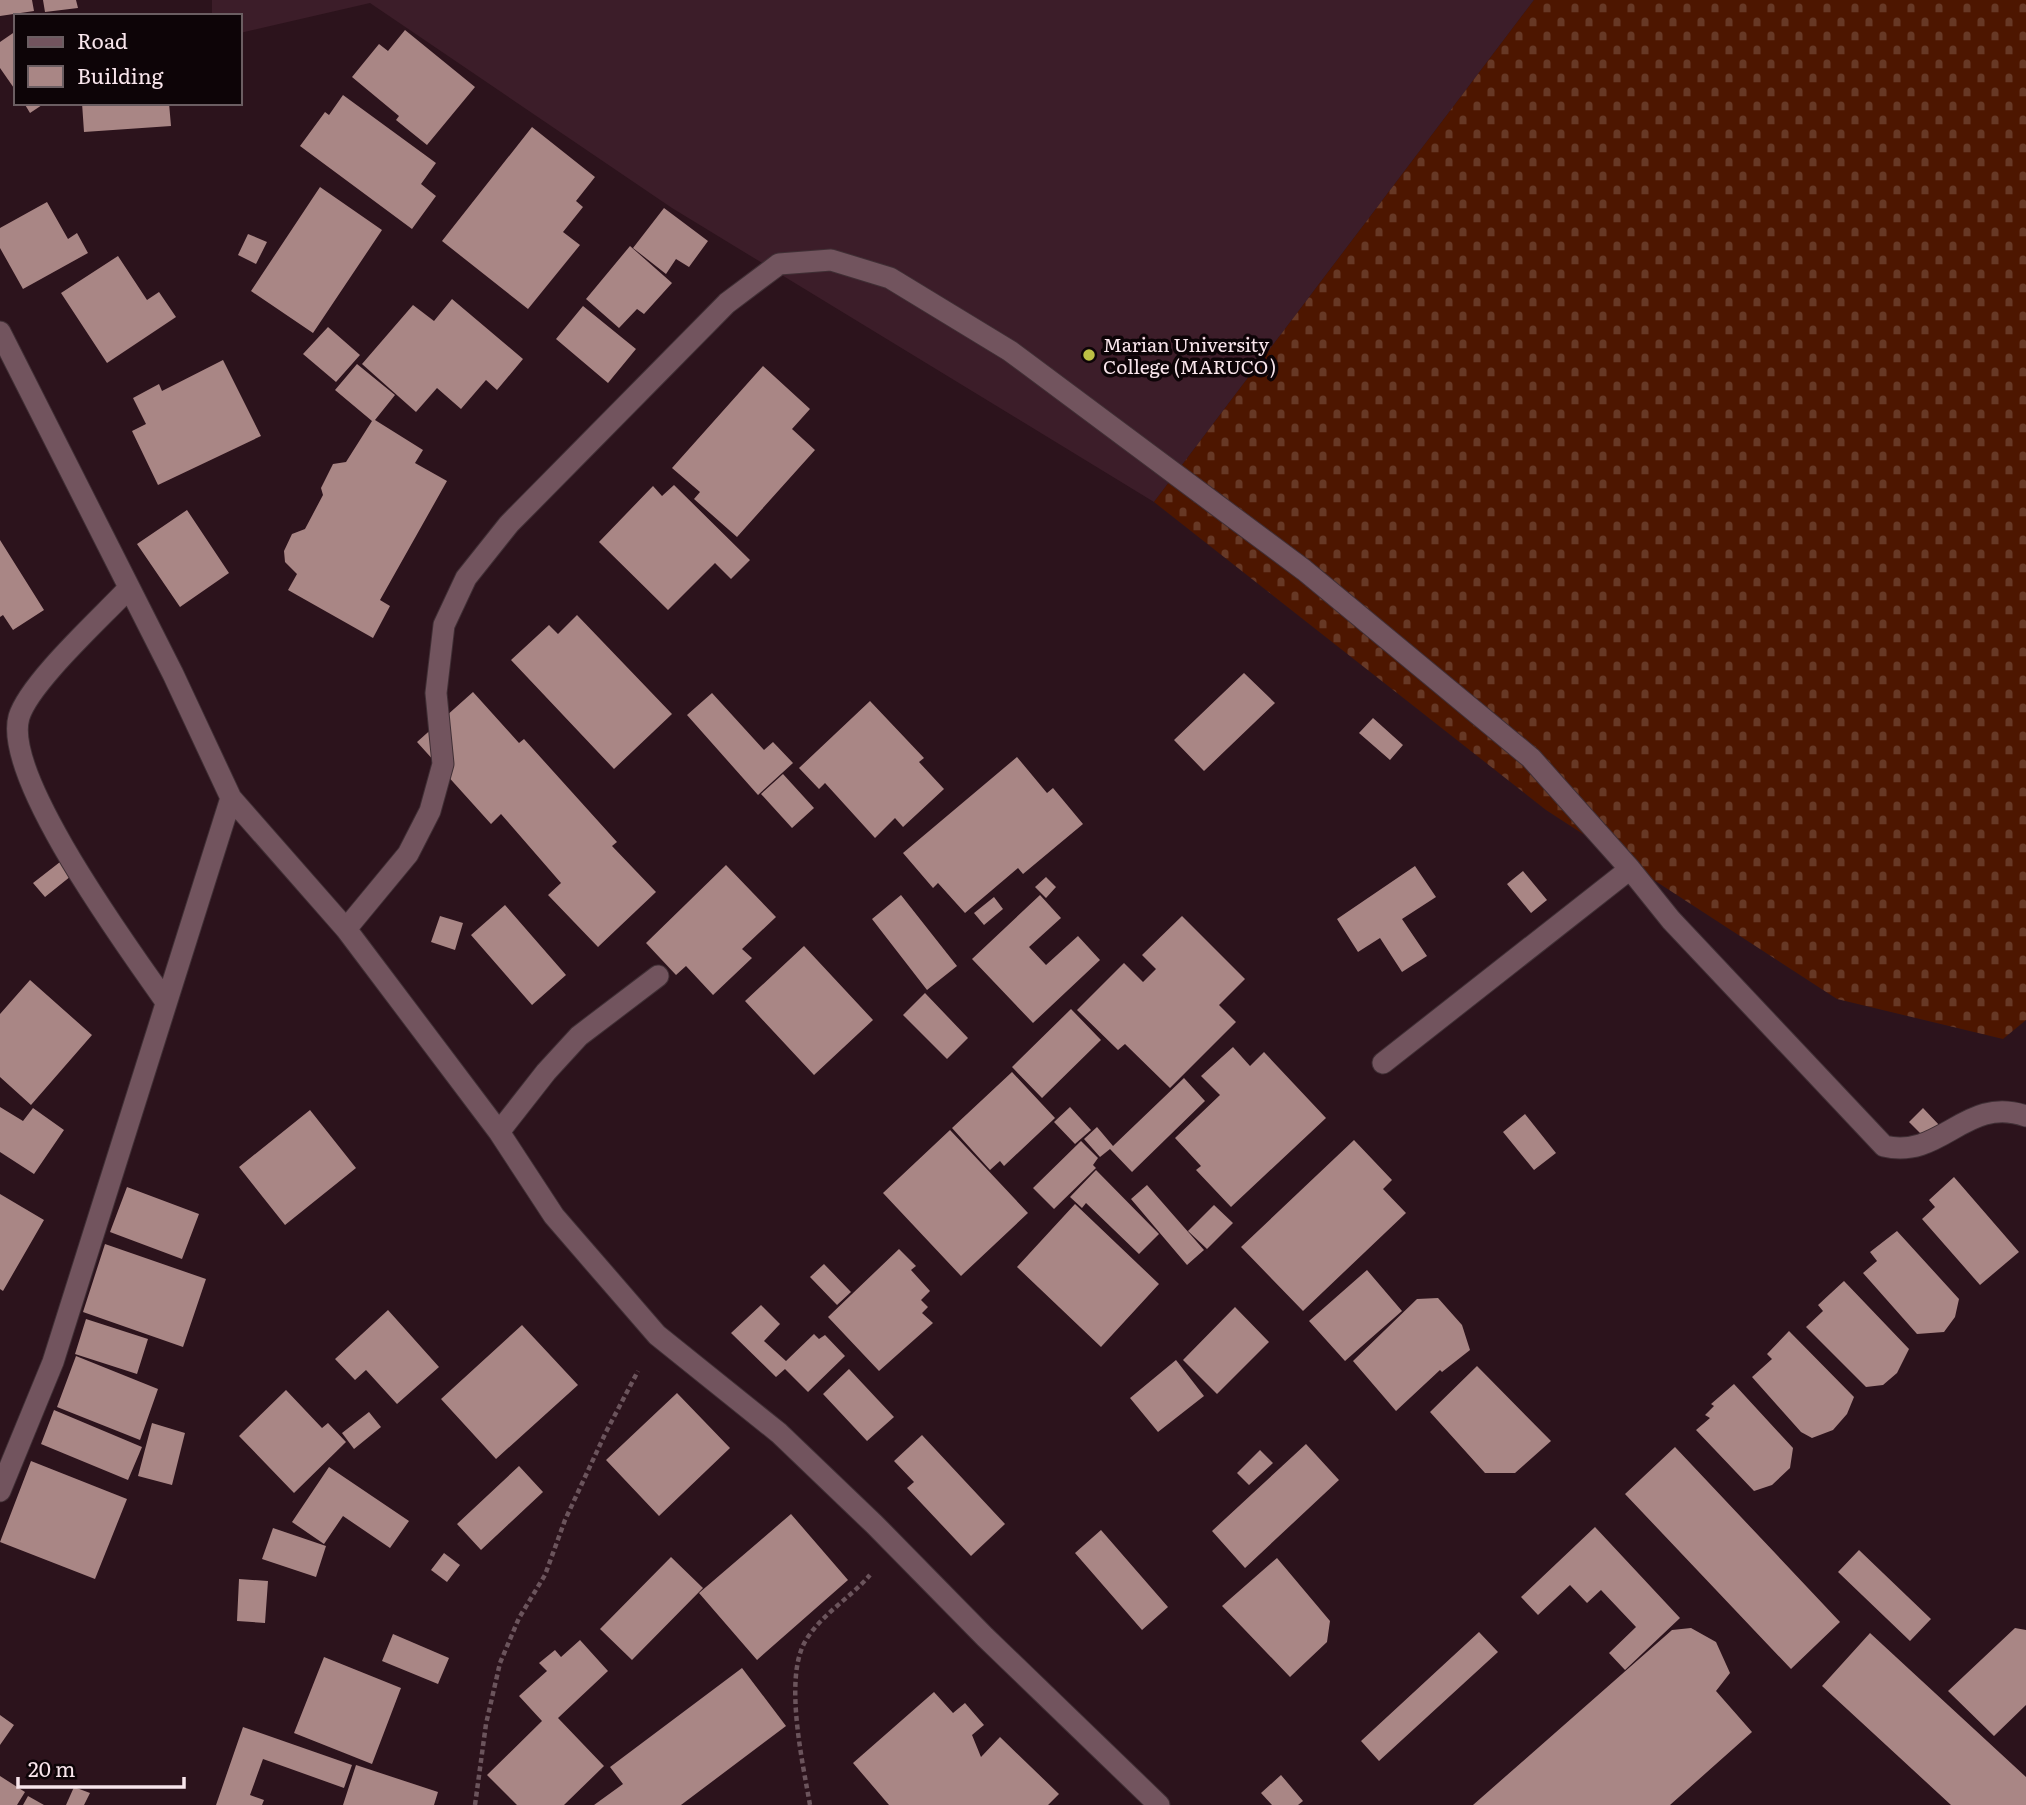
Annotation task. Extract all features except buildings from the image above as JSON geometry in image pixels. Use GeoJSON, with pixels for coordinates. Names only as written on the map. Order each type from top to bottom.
{"type":"FeatureCollection","features":[{"type":"Feature","properties":{"kind":"street"},"geometry":{"type":"LineString","coordinates":[[346,929],[408,854],[430,811],[443,764],[436,693],[444,625],[466,578],[518,514],[727,303],[779,264],[831,260],[890,278],[1010,351],[1304,570],[1531,758],[1630,869],[1680,930],[1884,1146],[1900,1150],[1936,1139],[1978,1114],[2009,1110],[2026,1116]]}},
{"type":"Feature","properties":{"kind":"street"},"geometry":{"type":"LineString","coordinates":[[0,331],[231,798],[346,929],[499,1132],[554,1216],[657,1335],[779,1433],[1158,1805]]}},
{"type":"Feature","properties":{"kind":"street"},"geometry":{"type":"LineString","coordinates":[[129,588],[34,691],[19,718],[20,754],[51,829],[166,1002]]}},
{"type":"Feature","properties":{"kind":"street"},"geometry":{"type":"LineString","coordinates":[[0,1491],[53,1362],[231,798]]}},
{"type":"Feature","properties":{"kind":"street"},"geometry":{"type":"LineString","coordinates":[[1383,1063],[1630,869]]}},
{"type":"Feature","properties":{"kind":"street"},"geometry":{"type":"LineString","coordinates":[[499,1132],[546,1072],[579,1036],[657,976]]}},
{"type":"Feature","properties":{"kind":"path"},"geometry":{"type":"LineString","coordinates":[[474,1805],[486,1724],[500,1663],[519,1618],[545,1575],[565,1520],[606,1432],[657,1335]]}},
{"type":"Feature","properties":{"kind":"path"},"geometry":{"type":"LineString","coordinates":[[810,1805],[795,1714],[797,1670],[804,1642],[826,1616],[863,1583],[896,1545]]}},
{"type":"Feature","properties":{"kind":"shaded area","name":"Marian University College (MARUCO)"},"geometry":{"type":"Polygon","coordinates":[[[212,0],[1534,0],[1154,502],[672,208],[370,3],[242,33],[242,14],[212,14],[212,0]]]}},
{"type":"Feature","properties":{"kind":"green space"},"geometry":{"type":"Polygon","coordinates":[[[1534,0],[2026,0],[2026,1020],[2003,1039],[1837,999],[1546,810],[1154,502],[1534,0]]]}},
{"type":"Feature","properties":{"kind":"place","name":"Marian University College (MARUCO)"},"geometry":{"type":"Point","coordinates":[1089,355]}}]}
